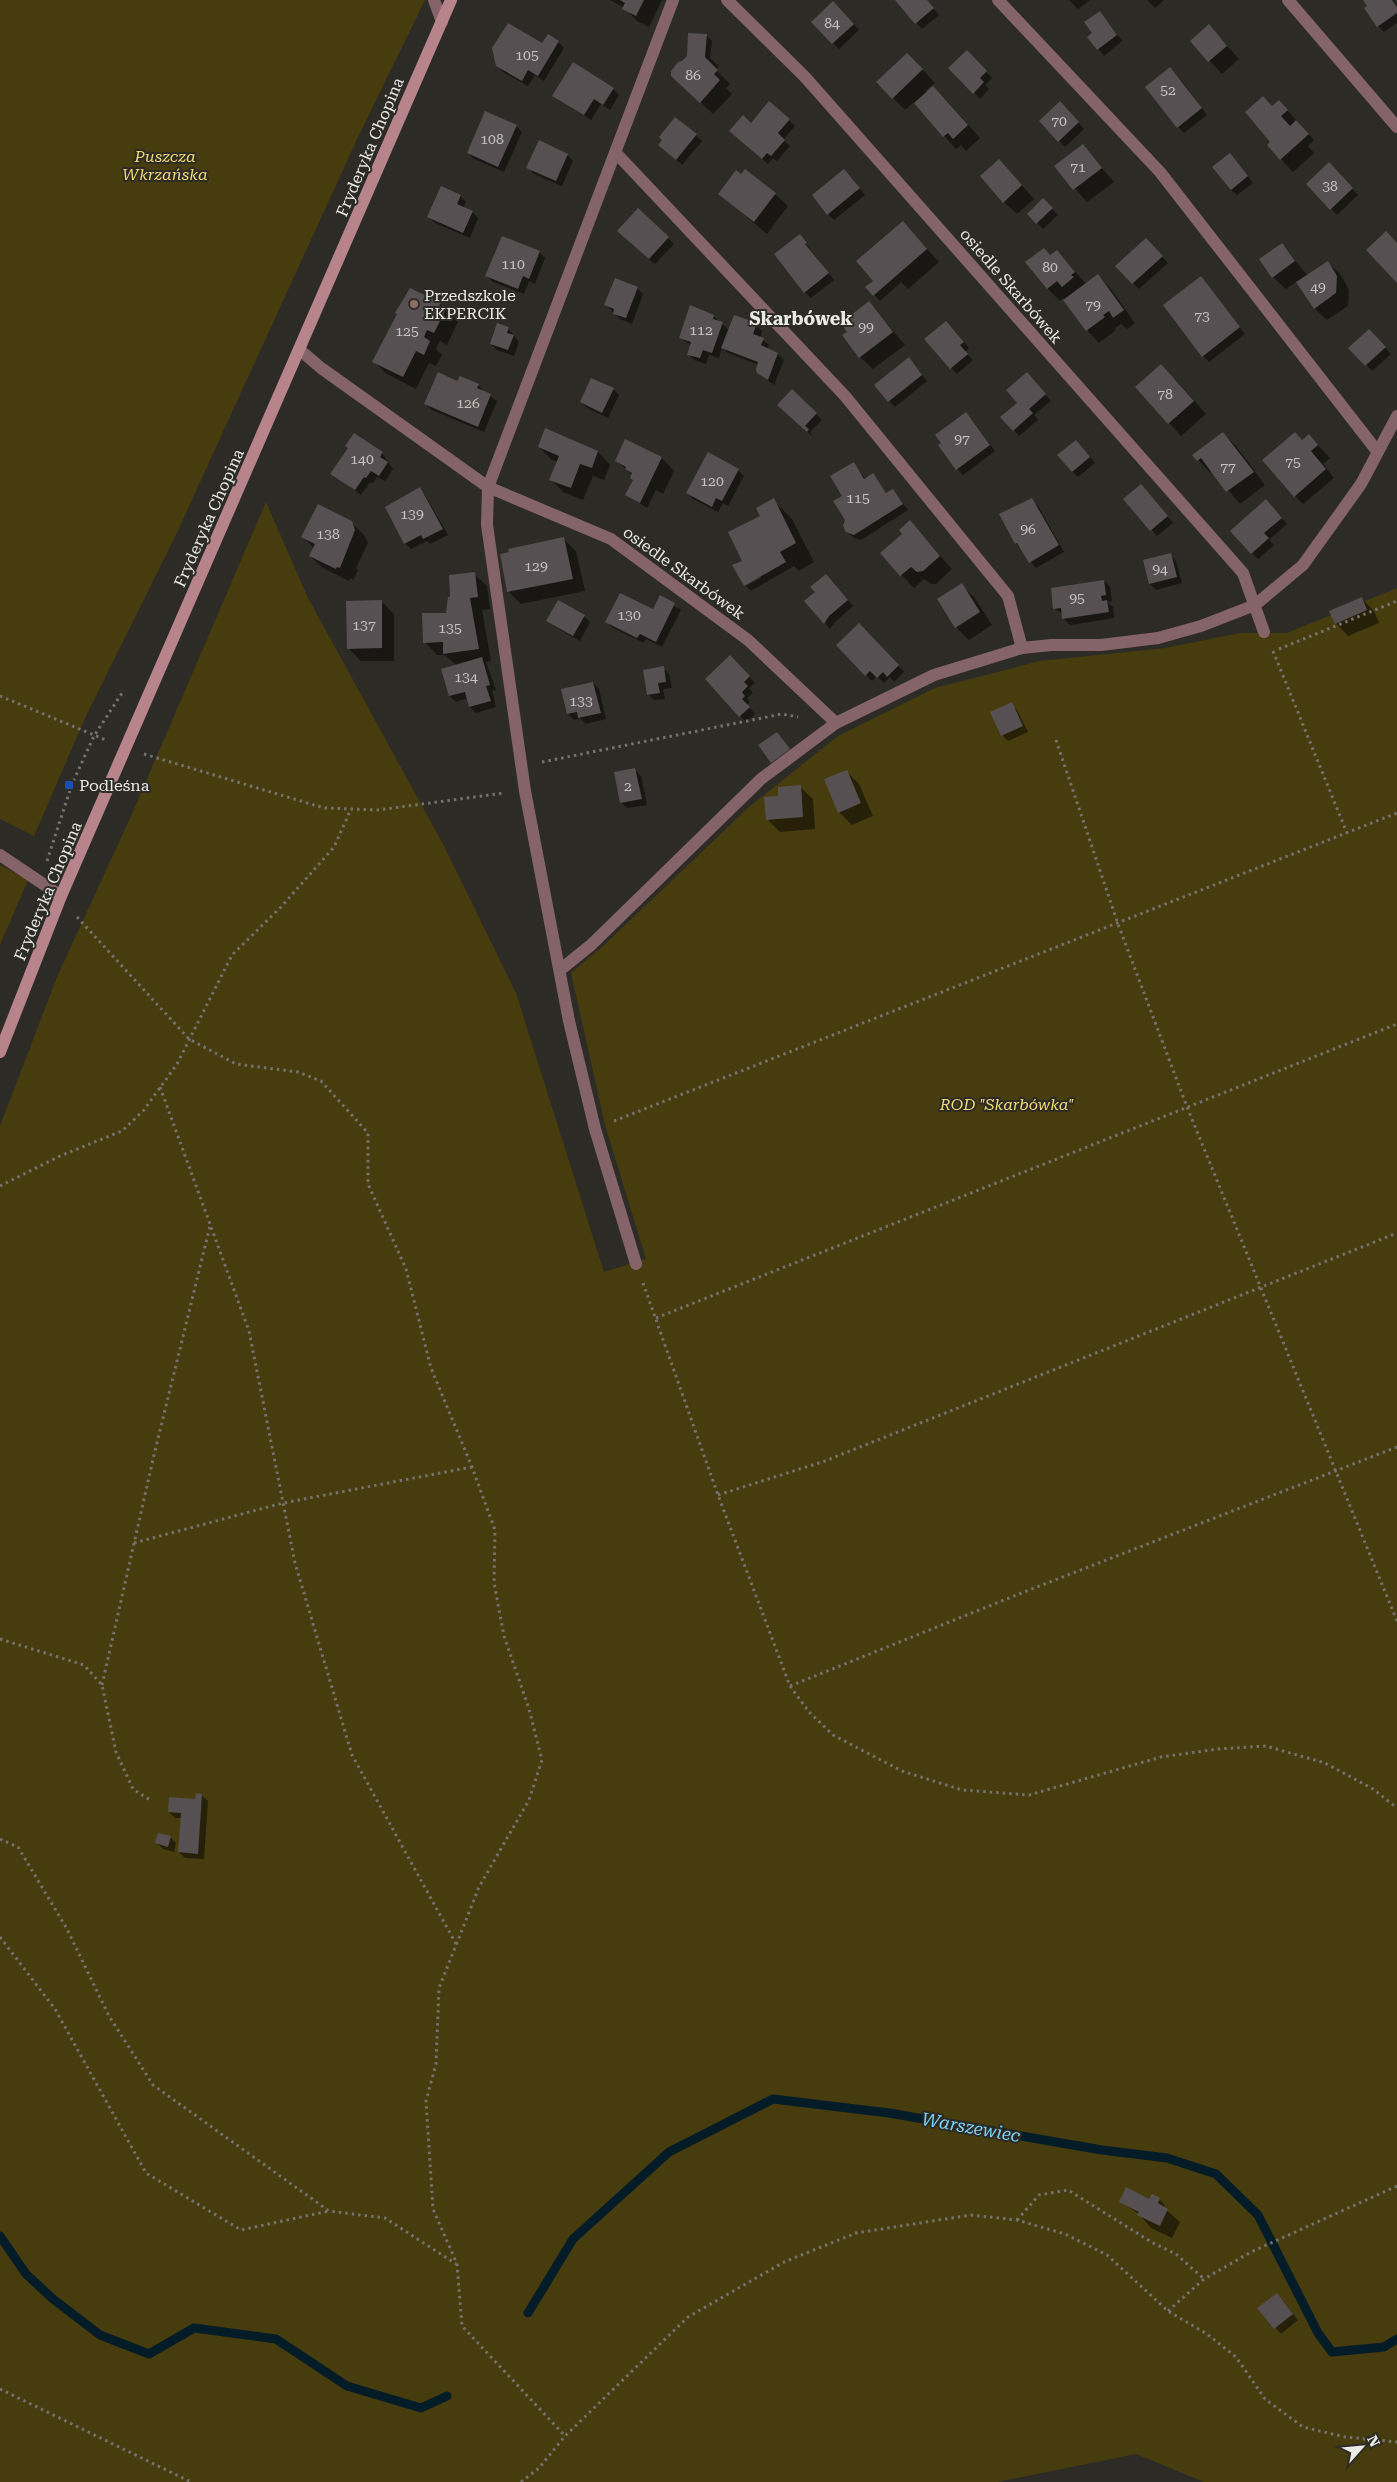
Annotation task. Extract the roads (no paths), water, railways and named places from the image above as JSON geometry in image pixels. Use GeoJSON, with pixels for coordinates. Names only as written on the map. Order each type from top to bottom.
{"type":"FeatureCollection","features":[{"type":"Feature","properties":{"kind":"street","name":"Fryderyka Chopina"},"geometry":{"type":"LineString","coordinates":[[0,1052],[61,896],[128,747],[452,0]]}},
{"type":"Feature","properties":{"kind":"lane"},"geometry":{"type":"LineString","coordinates":[[434,0],[442,22]]}},
{"type":"Feature","properties":{"kind":"lane"},"geometry":{"type":"LineString","coordinates":[[636,1264],[595,1129],[569,1021],[525,790],[487,525],[488,487],[673,0]]}},
{"type":"Feature","properties":{"kind":"lane","name":"osiedle Skarbówek"},"geometry":{"type":"LineString","coordinates":[[727,0],[805,77],[1243,573],[1264,632]]}},
{"type":"Feature","properties":{"kind":"lane"},"geometry":{"type":"LineString","coordinates":[[998,0],[1160,172],[1377,451]]}},
{"type":"Feature","properties":{"kind":"lane"},"geometry":{"type":"LineString","coordinates":[[1288,0],[1397,127]]}},
{"type":"Feature","properties":{"kind":"lane"},"geometry":{"type":"LineString","coordinates":[[616,153],[845,396],[1008,596],[1022,648]]}},
{"type":"Feature","properties":{"kind":"lane","name":"osiedle Skarbówek"},"geometry":{"type":"LineString","coordinates":[[300,350],[329,374],[488,487],[610,539],[748,640],[836,723]]}},
{"type":"Feature","properties":{"kind":"lane"},"geometry":{"type":"LineString","coordinates":[[560,970],[592,945],[761,780],[836,723],[934,675],[1022,648],[1051,645],[1101,644],[1158,638],[1201,626],[1255,605],[1303,565],[1361,484],[1397,416]]}},
{"type":"Feature","properties":{"kind":"lane"},"geometry":{"type":"LineString","coordinates":[[0,855],[61,896]]}},
{"type":"Feature","properties":{"kind":"waterway","name":"Warszewiec"},"geometry":{"type":"LineString","coordinates":[[528,2313],[573,2239],[669,2152],[773,2099],[889,2113],[1102,2150],[1167,2158],[1216,2174],[1258,2215],[1318,2333],[1332,2352],[1384,2347],[1397,2339]]}},
{"type":"Feature","properties":{"kind":"waterway","name":"Warszewiec"},"geometry":{"type":"LineString","coordinates":[[0,2236],[26,2274],[53,2299],[100,2335],[149,2354],[194,2328],[276,2339],[347,2386],[421,2408],[447,2396]]}},
{"type":"Feature","properties":{"kind":"place","name":"Przedszkole EKPERCIK"},"geometry":{"type":"Point","coordinates":[414,304]}},
{"type":"Feature","properties":{"kind":"place","name":"Podleśna"},"geometry":{"type":"Point","coordinates":[69,785]}},
{"type":"Feature","properties":{"kind":"district","name":"Skarbówek"},"geometry":{"type":"Point","coordinates":[801,318]}},
{"type":"Feature","properties":{"kind":"park label","name":"Puszcza Wkrzańska"},"geometry":{"type":"Point","coordinates":[165,165]}},
{"type":"Feature","properties":{"kind":"park label","name":"ROD \"Skarbówka\""},"geometry":{"type":"Point","coordinates":[1007,1104]}}]}
